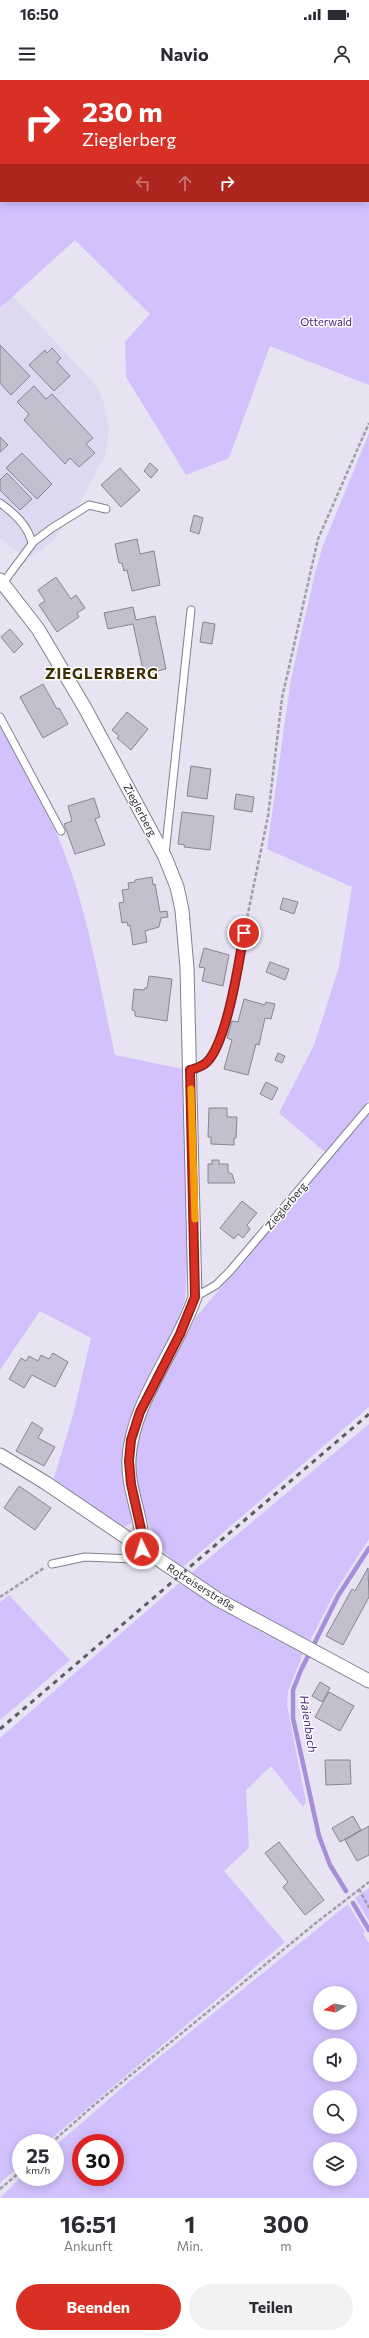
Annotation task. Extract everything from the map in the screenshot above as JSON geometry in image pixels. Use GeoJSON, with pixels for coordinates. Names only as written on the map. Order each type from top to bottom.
{"type":"FeatureCollection","features":[{"type":"Feature","properties":{"kind":"street","name":"Zieglerberg"},"geometry":{"type":"LineString","coordinates":[[1,582],[38,629],[57,659],[165,857],[177,887],[182,910],[190,1070],[195,1297],[180,1334],[140,1412],[131,1440],[129,1461],[131,1484],[143,1538],[142,1549]]}},
{"type":"Feature","properties":{"kind":"street","name":"Rotreiserstraße"},"geometry":{"type":"LineString","coordinates":[[0,1455],[46,1483],[218,1599],[369,1681]]}},
{"type":"Feature","properties":{"kind":"lane"},"geometry":{"type":"LineString","coordinates":[[0,503],[23,524],[31,536],[32,543]]}},
{"type":"Feature","properties":{"kind":"lane"},"geometry":{"type":"LineString","coordinates":[[1,582],[29,550],[32,543],[52,528],[89,505],[106,509]]}},
{"type":"Feature","properties":{"kind":"lane"},"geometry":{"type":"LineString","coordinates":[[165,857],[191,610]]}},
{"type":"Feature","properties":{"kind":"lane"},"geometry":{"type":"LineString","coordinates":[[0,717],[61,832]]}},
{"type":"Feature","properties":{"kind":"lane"},"geometry":{"type":"LineString","coordinates":[[190,1070],[206,1063],[220,1036],[232,998],[244,933]]}},
{"type":"Feature","properties":{"kind":"lane","name":"Zieglerberg"},"geometry":{"type":"LineString","coordinates":[[195,1297],[216,1285],[230,1271],[369,1107]]}},
{"type":"Feature","properties":{"kind":"lane"},"geometry":{"type":"LineString","coordinates":[[52,1564],[85,1557],[133,1559],[138,1557],[142,1549]]}},
{"type":"Feature","properties":{"kind":"path"},"geometry":{"type":"LineString","coordinates":[[244,933],[268,816],[282,698],[318,538],[369,423]]}},
{"type":"Feature","properties":{"kind":"path"},"geometry":{"type":"LineString","coordinates":[[0,1597],[52,1564]]}},
{"type":"Feature","properties":{"kind":"path"},"geometry":{"type":"LineString","coordinates":[[62,2134],[93,2106],[369,1882]]}},
{"type":"Feature","properties":{"kind":"path"},"geometry":{"type":"LineString","coordinates":[[359,1889],[369,1908]]}},
{"type":"Feature","properties":{"kind":"path"},"geometry":{"type":"LineString","coordinates":[[0,2189],[12,2179]]}},
{"type":"Feature","properties":{"kind":"shaded area"},"geometry":{"type":"Polygon","coordinates":[[[13,296],[98,388],[106,410],[109,432],[105,456],[76,510],[54,539],[32,557],[18,552],[0,538],[0,309],[13,296]]]}},
{"type":"Feature","properties":{"kind":"green space","name":"Otterwald"},"geometry":{"type":"Polygon","coordinates":[[[0,202],[369,202],[369,385],[270,346],[229,458],[186,475],[126,377],[125,342],[150,314],[75,240],[0,308],[0,202]]]}},
{"type":"Feature","properties":{"kind":"green space"},"geometry":{"type":"Polygon","coordinates":[[[369,433],[369,1100],[325,1152],[279,1113],[314,1045],[339,967],[352,887],[267,849],[291,679],[315,573],[322,548],[369,433]]]}},
{"type":"Feature","properties":{"kind":"green space"},"geometry":{"type":"Polygon","coordinates":[[[0,724],[50,819],[73,876],[93,952],[115,1055],[183,1069],[188,1242],[185,1300],[170,1340],[128,1423],[124,1447],[123,1473],[132,1520],[131,1524],[124,1527],[56,1484],[54,1478],[74,1411],[91,1338],[40,1311],[0,1370],[0,724]]]}},
{"type":"Feature","properties":{"kind":"green space"},"geometry":{"type":"Polygon","coordinates":[[[369,1112],[369,1407],[182,1568],[166,1554],[158,1543],[145,1515],[135,1474],[134,1460],[139,1431],[150,1404],[196,1317],[369,1112]]]}},
{"type":"Feature","properties":{"kind":"green space"},"geometry":{"type":"Polygon","coordinates":[[[369,1424],[369,1539],[334,1594],[310,1641],[254,1612],[190,1574],[369,1424]]]}},
{"type":"Feature","properties":{"kind":"green space"},"geometry":{"type":"Polygon","coordinates":[[[179,1583],[261,1632],[303,1654],[288,1691],[287,1705],[306,1802],[303,1807],[271,1766],[246,1790],[249,1848],[224,1871],[285,1942],[57,2134],[12,2134],[12,2173],[0,2183],[0,1738],[179,1583]]]}},
{"type":"Feature","properties":{"kind":"green space"},"geometry":{"type":"Polygon","coordinates":[[[9,1595],[70,1660],[0,1720],[0,1602],[9,1595]]]}},
{"type":"Feature","properties":{"kind":"green space"},"geometry":{"type":"Polygon","coordinates":[[[369,1888],[369,1921],[355,1898],[369,1888]]]}},
{"type":"Feature","properties":{"kind":"green space"},"geometry":{"type":"Polygon","coordinates":[[[348,1904],[365,1932],[363,1934],[369,1943],[369,2198],[0,2198],[12,2186],[64,2186],[64,2138],[131,2080],[348,1904]]]}},
{"type":"Feature","properties":{"kind":"building"},"geometry":{"type":"Polygon","coordinates":[[[0,345],[30,376],[11,395],[0,383],[0,345]]]}},
{"type":"Feature","properties":{"kind":"building"},"geometry":{"type":"Polygon","coordinates":[[[52,348],[61,358],[57,362],[70,376],[54,391],[29,365],[45,350],[47,353],[52,348]]]}},
{"type":"Feature","properties":{"kind":"building"},"geometry":{"type":"Polygon","coordinates":[[[34,386],[46,399],[52,394],[93,438],[86,444],[95,453],[79,467],[70,458],[65,464],[24,420],[29,414],[17,402],[34,386]]]}},
{"type":"Feature","properties":{"kind":"building"},"geometry":{"type":"Polygon","coordinates":[[[0,437],[8,445],[0,452],[0,437]]]}},
{"type":"Feature","properties":{"kind":"building"},"geometry":{"type":"Polygon","coordinates":[[[22,453],[52,484],[37,499],[6,468],[22,453]]]}},
{"type":"Feature","properties":{"kind":"building"},"geometry":{"type":"Polygon","coordinates":[[[150,463],[158,470],[151,478],[144,471],[150,463]]]}},
{"type":"Feature","properties":{"kind":"building"},"geometry":{"type":"Polygon","coordinates":[[[120,468],[140,490],[121,507],[101,485],[120,468]]]}},
{"type":"Feature","properties":{"kind":"building"},"geometry":{"type":"Polygon","coordinates":[[[7,473],[32,499],[20,510],[0,490],[0,480],[7,473]]]}},
{"type":"Feature","properties":{"kind":"building"},"geometry":{"type":"Polygon","coordinates":[[[194,515],[203,518],[199,534],[190,531],[194,515]]]}},
{"type":"Feature","properties":{"kind":"building"},"geometry":{"type":"Polygon","coordinates":[[[137,539],[140,554],[154,551],[160,585],[132,591],[127,570],[124,571],[122,563],[119,563],[115,544],[137,539]]]}},
{"type":"Feature","properties":{"kind":"building"},"geometry":{"type":"Polygon","coordinates":[[[56,577],[71,599],[76,595],[85,608],[77,613],[79,617],[57,632],[39,605],[45,601],[38,590],[56,577]]]}},
{"type":"Feature","properties":{"kind":"building"},"geometry":{"type":"Polygon","coordinates":[[[133,607],[136,620],[155,616],[166,669],[144,674],[133,624],[108,629],[104,613],[133,607]]]}},
{"type":"Feature","properties":{"kind":"building"},"geometry":{"type":"Polygon","coordinates":[[[203,622],[215,624],[212,644],[200,642],[203,622]]]}},
{"type":"Feature","properties":{"kind":"building"},"geometry":{"type":"Polygon","coordinates":[[[10,629],[23,644],[14,653],[1,637],[10,629]]]}},
{"type":"Feature","properties":{"kind":"building"},"geometry":{"type":"Polygon","coordinates":[[[43,684],[57,709],[59,708],[68,724],[43,738],[20,697],[43,684]]]}},
{"type":"Feature","properties":{"kind":"building"},"geometry":{"type":"Polygon","coordinates":[[[127,712],[148,729],[131,750],[117,738],[119,736],[112,730],[127,712]]]}},
{"type":"Feature","properties":{"kind":"building"},"geometry":{"type":"Polygon","coordinates":[[[191,766],[211,769],[207,799],[187,796],[191,766]]]}},
{"type":"Feature","properties":{"kind":"building"},"geometry":{"type":"Polygon","coordinates":[[[236,794],[254,797],[252,812],[234,809],[236,794]]]}},
{"type":"Feature","properties":{"kind":"building"},"geometry":{"type":"Polygon","coordinates":[[[94,798],[100,817],[95,819],[105,845],[75,854],[64,824],[72,821],[68,806],[94,798]]]}},
{"type":"Feature","properties":{"kind":"building"},"geometry":{"type":"Polygon","coordinates":[[[182,812],[214,816],[210,850],[184,847],[185,845],[178,844],[182,812]]]}},
{"type":"Feature","properties":{"kind":"building"},"geometry":{"type":"Polygon","coordinates":[[[152,877],[153,885],[155,884],[160,912],[167,911],[168,917],[161,918],[159,927],[145,931],[147,942],[133,945],[130,925],[128,926],[127,922],[122,923],[119,903],[124,902],[122,890],[129,889],[128,883],[135,882],[135,880],[152,877]]]}},
{"type":"Feature","properties":{"kind":"building"},"geometry":{"type":"Polygon","coordinates":[[[283,898],[298,902],[294,914],[280,909],[283,898]]]}},
{"type":"Feature","properties":{"kind":"building"},"geometry":{"type":"Polygon","coordinates":[[[204,948],[229,955],[223,986],[202,981],[205,968],[199,967],[204,948]]]}},
{"type":"Feature","properties":{"kind":"building"},"geometry":{"type":"Polygon","coordinates":[[[270,962],[289,969],[285,980],[266,972],[270,962]]]}},
{"type":"Feature","properties":{"kind":"building"},"geometry":{"type":"Polygon","coordinates":[[[149,976],[172,979],[167,1021],[135,1016],[135,1011],[132,1010],[134,989],[144,990],[147,988],[149,976]]]}},
{"type":"Feature","properties":{"kind":"building"},"geometry":{"type":"Polygon","coordinates":[[[244,999],[265,1005],[266,1002],[275,1004],[271,1019],[265,1018],[259,1045],[256,1044],[248,1075],[224,1069],[232,1040],[227,1038],[232,1021],[238,1022],[244,999]]]}},
{"type":"Feature","properties":{"kind":"building"},"geometry":{"type":"Polygon","coordinates":[[[278,1053],[285,1056],[282,1063],[275,1060],[278,1053]]]}},
{"type":"Feature","properties":{"kind":"building"},"geometry":{"type":"Polygon","coordinates":[[[266,1082],[278,1088],[272,1100],[260,1094],[266,1082]]]}},
{"type":"Feature","properties":{"kind":"building"},"geometry":{"type":"Polygon","coordinates":[[[209,1108],[227,1108],[227,1117],[237,1117],[236,1138],[234,1138],[234,1145],[211,1144],[211,1137],[208,1137],[209,1108]]]}},
{"type":"Feature","properties":{"kind":"building"},"geometry":{"type":"Polygon","coordinates":[[[212,1160],[219,1160],[219,1164],[228,1164],[228,1172],[232,1174],[235,1183],[208,1183],[208,1164],[212,1164],[212,1160]]]}},
{"type":"Feature","properties":{"kind":"building"},"geometry":{"type":"Polygon","coordinates":[[[242,1201],[257,1213],[247,1225],[250,1229],[243,1238],[238,1234],[234,1239],[220,1228],[242,1201]]]}},
{"type":"Feature","properties":{"kind":"building"},"geometry":{"type":"Polygon","coordinates":[[[53,1353],[68,1362],[55,1387],[32,1375],[24,1388],[9,1379],[21,1358],[26,1361],[29,1356],[38,1361],[41,1355],[49,1359],[53,1353]]]}},
{"type":"Feature","properties":{"kind":"building"},"geometry":{"type":"Polygon","coordinates":[[[32,1422],[43,1429],[38,1438],[55,1447],[44,1466],[16,1451],[32,1422]]]}},
{"type":"Feature","properties":{"kind":"building"},"geometry":{"type":"Polygon","coordinates":[[[19,1486],[51,1508],[35,1530],[4,1508],[19,1486]]]}},
{"type":"Feature","properties":{"kind":"building"},"geometry":{"type":"Polygon","coordinates":[[[368,1568],[369,1597],[343,1645],[326,1636],[352,1589],[355,1591],[368,1568]]]}},
{"type":"Feature","properties":{"kind":"building"},"geometry":{"type":"Polygon","coordinates":[[[320,1682],[330,1688],[322,1702],[312,1696],[320,1682]]]}},
{"type":"Feature","properties":{"kind":"building"},"geometry":{"type":"Polygon","coordinates":[[[329,1692],[354,1706],[340,1731],[315,1717],[329,1692]]]}},
{"type":"Feature","properties":{"kind":"building"},"geometry":{"type":"Polygon","coordinates":[[[325,1760],[350,1760],[351,1784],[326,1785],[325,1760]]]}},
{"type":"Feature","properties":{"kind":"building"},"geometry":{"type":"Polygon","coordinates":[[[353,1816],[361,1830],[340,1842],[332,1828],[353,1816]]]}},
{"type":"Feature","properties":{"kind":"building"},"geometry":{"type":"Polygon","coordinates":[[[369,1826],[369,1855],[357,1861],[345,1840],[369,1826]]]}},
{"type":"Feature","properties":{"kind":"building"},"geometry":{"type":"Polygon","coordinates":[[[279,1842],[324,1900],[305,1915],[283,1887],[288,1882],[265,1853],[279,1842]]]}},
{"type":"Feature","properties":{"kind":"waterway","name":"Haienbach"},"geometry":{"type":"LineString","coordinates":[[346,1891],[330,1865],[319,1836],[293,1718],[293,1690],[301,1670],[338,1596],[369,1548]]}},
{"type":"Feature","properties":{"kind":"waterway","name":"Haienbach"},"geometry":{"type":"LineString","coordinates":[[353,1903],[369,1930]]}},
{"type":"Feature","properties":{"kind":"railway"},"geometry":{"type":"LineString","coordinates":[[0,1729],[369,1414]]}},
{"type":"Feature","properties":{"kind":"slow traffic"},"geometry":{"type":"LineString","coordinates":[[191,1089],[195,1219]]}},
{"type":"Feature","properties":{"kind":"district","name":"ZIEGLERBERG"},"geometry":{"type":"Point","coordinates":[102,674]}},
{"type":"Feature","properties":{"kind":"route"},"geometry":{"type":"LineString","coordinates":[[142,1549],[143,1538],[131,1484],[129,1461],[131,1440],[140,1412],[169,1357],[189,1315],[195,1297],[196,1273],[190,1070],[200,1067],[206,1063],[224,1026],[229,1010],[244,933]]}}]}
